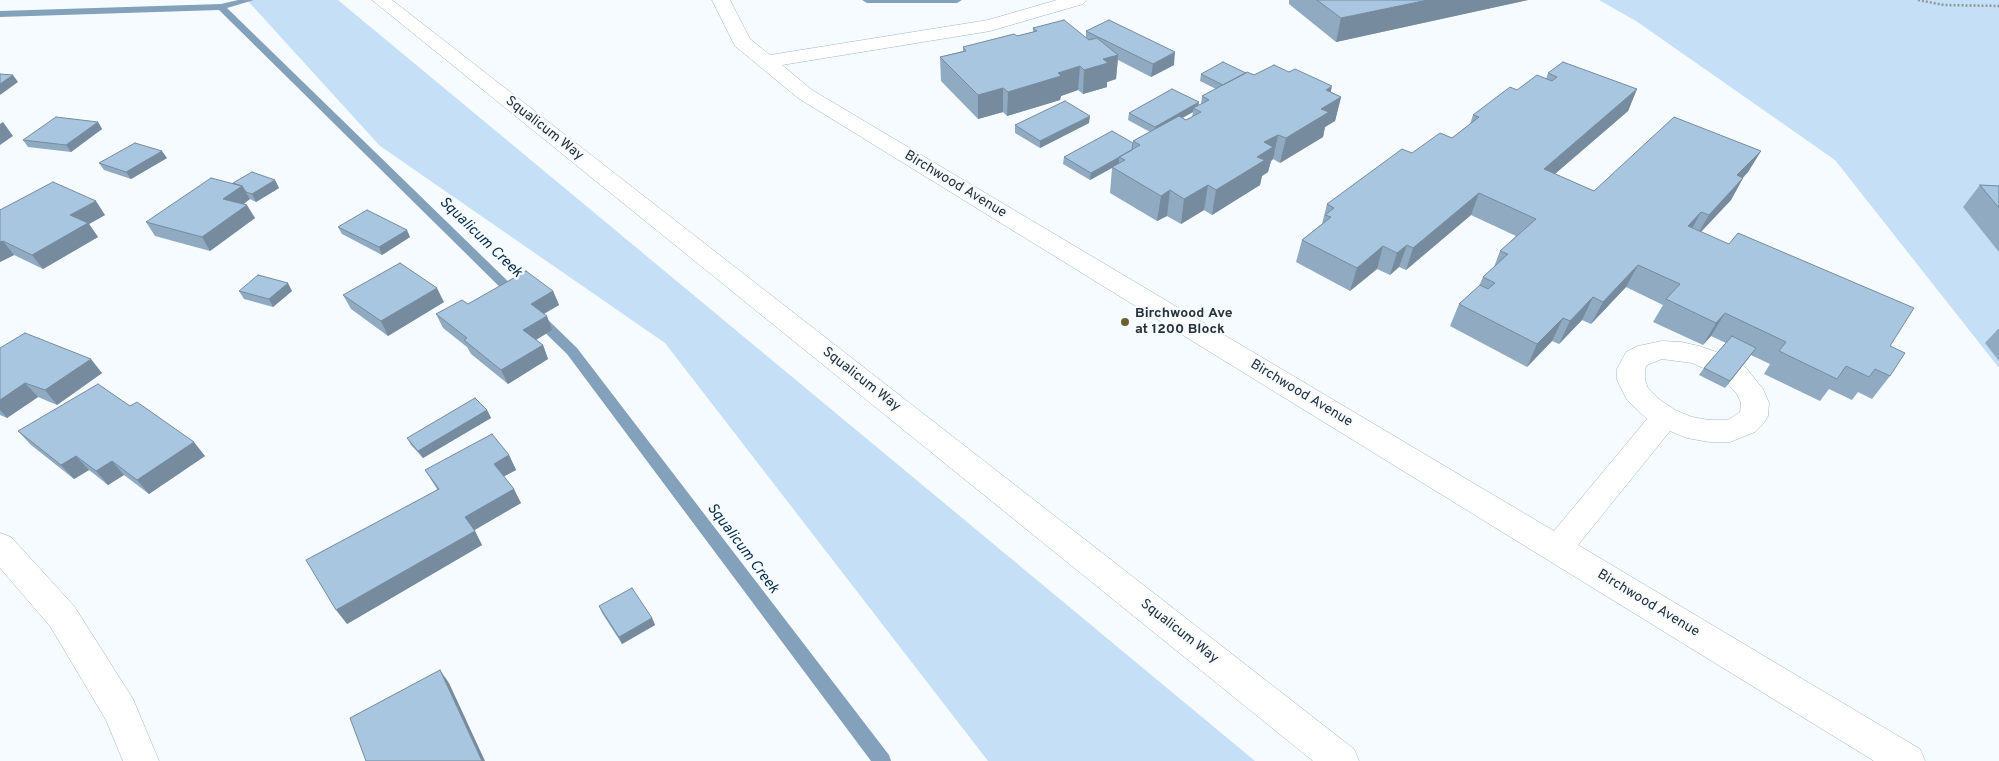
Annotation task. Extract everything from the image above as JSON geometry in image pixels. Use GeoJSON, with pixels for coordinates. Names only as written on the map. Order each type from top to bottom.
{"type":"FeatureCollection","features":[{"type":"Feature","properties":{"kind":"street","name":"Squalicum Way"},"geometry":{"type":"LineString","coordinates":[[381,0],[1341,761]]}},
{"type":"Feature","properties":{"kind":"street","name":"Birchwood Avenue"},"geometry":{"type":"LineString","coordinates":[[721,0],[742,42],[814,100],[1907,761]]}},
{"type":"Feature","properties":{"kind":"street"},"geometry":{"type":"LineString","coordinates":[[766,62],[990,25],[1077,0]]}},
{"type":"Feature","properties":{"kind":"street"},"geometry":{"type":"LineString","coordinates":[[1557,549],[1665,417]]}},
{"type":"Feature","properties":{"kind":"street"},"geometry":{"type":"LineString","coordinates":[[0,546],[62,616],[120,711],[141,761]]}},
{"type":"Feature","properties":{"kind":"path"},"geometry":{"type":"LineString","coordinates":[[1918,0],[1944,5],[1999,6]]}},
{"type":"Feature","properties":{"kind":"shaded area"},"geometry":{"type":"Polygon","coordinates":[[[247,0],[338,0],[1255,761],[988,761],[665,343],[380,146],[247,0]]]}},
{"type":"Feature","properties":{"kind":"shaded area"},"geometry":{"type":"Polygon","coordinates":[[[1599,0],[1999,0],[1999,368],[1835,160],[1636,21],[1599,0]]]}},
{"type":"Feature","properties":{"kind":"building"},"geometry":{"type":"Polygon","coordinates":[[[1317,0],[1428,0],[1341,18],[1317,0]]]}},
{"type":"Feature","properties":{"kind":"building"},"geometry":{"type":"Polygon","coordinates":[[[1064,20],[1089,40],[1097,38],[1118,55],[1103,59],[1108,63],[1084,70],[1080,66],[1058,73],[1061,76],[1008,92],[1003,88],[978,95],[940,57],[966,51],[963,47],[1014,34],[1017,36],[1037,31],[1033,28],[1064,20]]]}},
{"type":"Feature","properties":{"kind":"building"},"geometry":{"type":"Polygon","coordinates":[[[1109,20],[1175,52],[1153,64],[1086,31],[1109,20]]]}},
{"type":"Feature","properties":{"kind":"building"},"geometry":{"type":"Polygon","coordinates":[[[1223,62],[1246,73],[1223,85],[1201,74],[1223,62]]]}},
{"type":"Feature","properties":{"kind":"building"},"geometry":{"type":"Polygon","coordinates":[[[1563,62],[1637,89],[1544,169],[1594,191],[1674,117],[1761,151],[1737,175],[1743,178],[1709,215],[1701,212],[1688,226],[1729,244],[1738,233],[1914,308],[1890,346],[1905,353],[1890,376],[1875,369],[1869,377],[1846,366],[1837,379],[1779,351],[1786,342],[1725,313],[1716,323],[1666,299],[1680,284],[1638,265],[1603,302],[1593,297],[1570,321],[1563,318],[1537,344],[1459,304],[1480,285],[1488,289],[1495,283],[1483,277],[1508,254],[1500,251],[1536,219],[1479,193],[1413,248],[1407,245],[1397,253],[1383,246],[1357,268],[1302,240],[1331,217],[1325,215],[1334,208],[1327,204],[1402,149],[1412,153],[1440,133],[1452,138],[1479,117],[1473,115],[1510,87],[1517,90],[1537,75],[1552,81],[1557,77],[1548,73],[1563,62]]]}},
{"type":"Feature","properties":{"kind":"building"},"geometry":{"type":"Polygon","coordinates":[[[1274,65],[1289,72],[1295,69],[1332,86],[1326,90],[1341,97],[1321,109],[1329,112],[1286,138],[1278,135],[1264,142],[1273,147],[1257,157],[1265,160],[1216,190],[1208,185],[1184,199],[1170,190],[1161,196],[1112,167],[1125,160],[1119,157],[1140,145],[1133,141],[1179,116],[1186,120],[1201,112],[1193,108],[1209,100],[1202,96],[1247,72],[1254,75],[1274,65]]]}},
{"type":"Feature","properties":{"kind":"building"},"geometry":{"type":"Polygon","coordinates":[[[0,74],[13,75],[0,84],[0,74]]]}},
{"type":"Feature","properties":{"kind":"building"},"geometry":{"type":"Polygon","coordinates":[[[1172,89],[1199,102],[1155,127],[1129,113],[1172,89]]]}},
{"type":"Feature","properties":{"kind":"building"},"geometry":{"type":"Polygon","coordinates":[[[1065,101],[1090,116],[1040,141],[1015,125],[1065,101]]]}},
{"type":"Feature","properties":{"kind":"building"},"geometry":{"type":"Polygon","coordinates":[[[56,117],[98,122],[66,145],[23,140],[56,117]]]}},
{"type":"Feature","properties":{"kind":"building"},"geometry":{"type":"Polygon","coordinates":[[[1112,131],[1133,143],[1132,150],[1091,173],[1064,157],[1112,131]]]}},
{"type":"Feature","properties":{"kind":"building"},"geometry":{"type":"Polygon","coordinates":[[[135,143],[162,151],[126,172],[99,163],[135,143]]]}},
{"type":"Feature","properties":{"kind":"building"},"geometry":{"type":"Polygon","coordinates":[[[252,172],[275,180],[252,194],[246,192],[242,186],[233,183],[252,172]]]}},
{"type":"Feature","properties":{"kind":"building"},"geometry":{"type":"Polygon","coordinates":[[[211,178],[242,186],[223,199],[247,205],[202,237],[146,222],[211,178]]]}},
{"type":"Feature","properties":{"kind":"building"},"geometry":{"type":"Polygon","coordinates":[[[53,182],[96,201],[70,215],[88,223],[32,255],[3,241],[0,242],[0,210],[53,182]]]}},
{"type":"Feature","properties":{"kind":"building"},"geometry":{"type":"Polygon","coordinates":[[[1980,185],[1999,186],[1999,208],[1980,185]]]}},
{"type":"Feature","properties":{"kind":"building"},"geometry":{"type":"Polygon","coordinates":[[[367,210],[407,230],[379,247],[338,227],[367,210]]]}},
{"type":"Feature","properties":{"kind":"building"},"geometry":{"type":"Polygon","coordinates":[[[400,263],[437,288],[381,321],[343,295],[400,263]]]}},
{"type":"Feature","properties":{"kind":"building"},"geometry":{"type":"Polygon","coordinates":[[[526,271],[553,291],[531,304],[547,316],[523,330],[543,345],[501,370],[464,340],[467,338],[436,314],[462,300],[468,304],[526,271]]]}},
{"type":"Feature","properties":{"kind":"building"},"geometry":{"type":"Polygon","coordinates":[[[258,275],[288,283],[269,299],[239,291],[258,275]]]}},
{"type":"Feature","properties":{"kind":"building"},"geometry":{"type":"Polygon","coordinates":[[[25,333],[91,359],[45,390],[25,383],[0,400],[0,348],[25,333]]]}},
{"type":"Feature","properties":{"kind":"building"},"geometry":{"type":"Polygon","coordinates":[[[1732,336],[1756,348],[1730,381],[1704,368],[1732,336]]]}},
{"type":"Feature","properties":{"kind":"building"},"geometry":{"type":"Polygon","coordinates":[[[98,384],[130,406],[137,402],[194,442],[137,480],[112,461],[96,471],[76,456],[61,465],[18,431],[98,384]]]}},
{"type":"Feature","properties":{"kind":"building"},"geometry":{"type":"Polygon","coordinates":[[[475,398],[487,410],[418,451],[407,438],[475,398]]]}},
{"type":"Feature","properties":{"kind":"building"},"geometry":{"type":"Polygon","coordinates":[[[492,434],[509,455],[494,464],[514,489],[465,517],[475,531],[336,610],[306,560],[439,489],[425,470],[492,434]]]}},
{"type":"Feature","properties":{"kind":"building"},"geometry":{"type":"Polygon","coordinates":[[[632,588],[652,618],[619,637],[599,606],[632,588]]]}},
{"type":"Feature","properties":{"kind":"building"},"geometry":{"type":"Polygon","coordinates":[[[440,670],[482,761],[366,761],[350,718],[440,670]]]}},
{"type":"Feature","properties":{"kind":"waterway"},"geometry":{"type":"LineString","coordinates":[[221,7],[249,0]]}},
{"type":"Feature","properties":{"kind":"waterway"},"geometry":{"type":"LineString","coordinates":[[867,0],[957,0]]}},
{"type":"Feature","properties":{"kind":"waterway","name":"Squalicum Creek"},"geometry":{"type":"LineString","coordinates":[[0,14],[221,7]]}},
{"type":"Feature","properties":{"kind":"waterway","name":"Squalicum Creek"},"geometry":{"type":"LineString","coordinates":[[221,7],[517,297]]}},
{"type":"Feature","properties":{"kind":"waterway","name":"Squalicum Creek"},"geometry":{"type":"LineString","coordinates":[[538,318],[572,351],[882,761]]}},
{"type":"Feature","properties":{"kind":"place","name":"Birchwood Ave at 1200 Block"},"geometry":{"type":"Point","coordinates":[1125,322]}}]}
